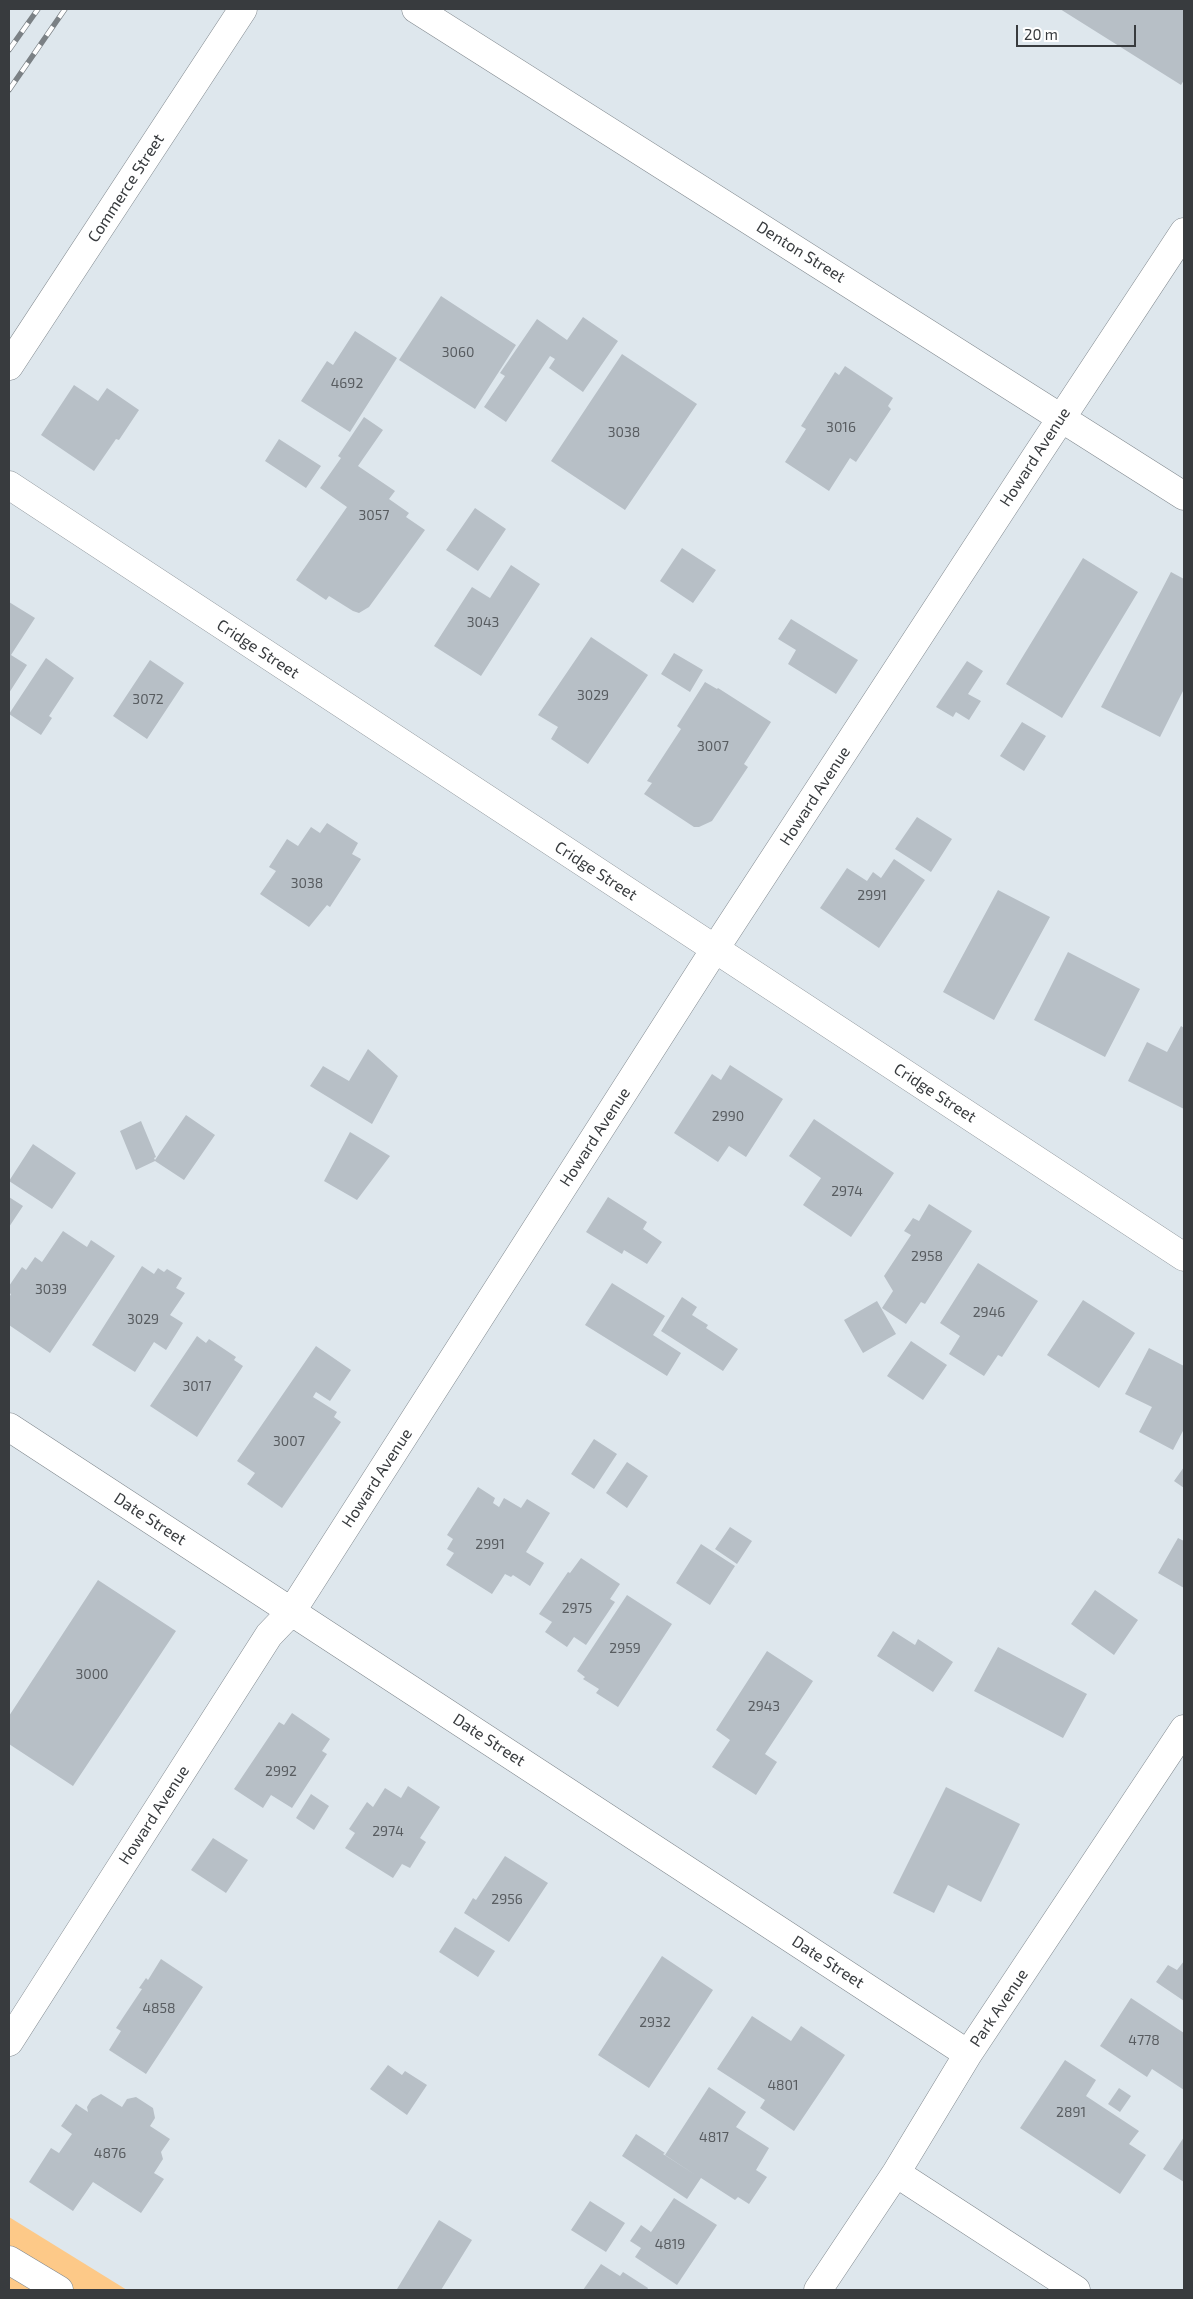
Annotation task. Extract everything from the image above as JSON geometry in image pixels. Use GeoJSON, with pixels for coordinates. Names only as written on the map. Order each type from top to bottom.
{"type":"FeatureCollection","features":[{"type":"Feature","properties":{"kind":"street","name":"Commerce Street"},"geometry":{"type":"LineString","coordinates":[[9,366],[243,9]]}},
{"type":"Feature","properties":{"kind":"street","name":"Denton Street"},"geometry":{"type":"LineString","coordinates":[[416,9],[1184,496]]}},
{"type":"Feature","properties":{"kind":"street","name":"Howard Avenue"},"geometry":{"type":"LineString","coordinates":[[9,2042],[269,1635],[292,1611],[715,949],[1061,417],[1184,232]]}},
{"type":"Feature","properties":{"kind":"street","name":"Cridge Street"},"geometry":{"type":"LineString","coordinates":[[9,485],[1184,1257]]}},
{"type":"Feature","properties":{"kind":"street","name":"Date Street"},"geometry":{"type":"LineString","coordinates":[[9,1427],[968,2054]]}},
{"type":"Feature","properties":{"kind":"street","name":"Park Avenue"},"geometry":{"type":"LineString","coordinates":[[818,2290],[896,2173],[968,2054],[1184,1729]]}},
{"type":"Feature","properties":{"kind":"street"},"geometry":{"type":"LineString","coordinates":[[896,2173],[1076,2290]]}},
{"type":"Feature","properties":{"kind":"street"},"geometry":{"type":"LineString","coordinates":[[9,2260],[59,2290]]}},
{"type":"Feature","properties":{"kind":"shaded area"},"geometry":{"type":"Polygon","coordinates":[[[9,2217],[127,2290],[9,2290],[9,2217]]]}},
{"type":"Feature","properties":{"kind":"building"},"geometry":{"type":"Polygon","coordinates":[[[1060,9],[1184,9],[1184,80],[1181,85],[1060,9]]]}},
{"type":"Feature","properties":{"kind":"building"},"geometry":{"type":"Polygon","coordinates":[[[441,296],[516,345],[475,409],[399,360],[441,296]]]}},
{"type":"Feature","properties":{"kind":"building"},"geometry":{"type":"Polygon","coordinates":[[[583,317],[618,341],[583,392],[549,368],[555,359],[550,356],[506,422],[484,407],[505,376],[500,373],[537,319],[567,340],[583,317]]]}},
{"type":"Feature","properties":{"kind":"building"},"geometry":{"type":"Polygon","coordinates":[[[355,331],[397,358],[350,432],[301,401],[327,361],[333,365],[355,331]]]}},
{"type":"Feature","properties":{"kind":"building"},"geometry":{"type":"Polygon","coordinates":[[[622,354],[697,404],[625,510],[551,461],[622,354]]]}},
{"type":"Feature","properties":{"kind":"building"},"geometry":{"type":"Polygon","coordinates":[[[845,366],[893,398],[888,406],[891,409],[856,462],[850,458],[829,491],[785,462],[806,429],[801,426],[835,372],[839,375],[845,366]]]}},
{"type":"Feature","properties":{"kind":"building"},"geometry":{"type":"Polygon","coordinates":[[[74,385],[98,401],[107,388],[139,410],[119,440],[116,439],[94,471],[41,435],[74,385]]]}},
{"type":"Feature","properties":{"kind":"building"},"geometry":{"type":"Polygon","coordinates":[[[364,417],[383,430],[358,466],[395,491],[389,499],[409,513],[406,517],[425,530],[369,607],[359,613],[329,596],[326,600],[296,580],[347,507],[320,488],[341,458],[338,456],[364,417]]]}},
{"type":"Feature","properties":{"kind":"building"},"geometry":{"type":"Polygon","coordinates":[[[279,439],[321,466],[306,488],[265,461],[279,439]]]}},
{"type":"Feature","properties":{"kind":"building"},"geometry":{"type":"Polygon","coordinates":[[[475,508],[506,529],[478,571],[446,550],[475,508]]]}},
{"type":"Feature","properties":{"kind":"building"},"geometry":{"type":"Polygon","coordinates":[[[682,548],[716,570],[693,603],[660,581],[682,548]]]}},
{"type":"Feature","properties":{"kind":"building"},"geometry":{"type":"Polygon","coordinates":[[[1083,558],[1138,592],[1062,718],[1006,684],[1083,558]]]}},
{"type":"Feature","properties":{"kind":"building"},"geometry":{"type":"Polygon","coordinates":[[[511,565],[540,584],[481,676],[434,646],[472,587],[490,598],[511,565]]]}},
{"type":"Feature","properties":{"kind":"building"},"geometry":{"type":"Polygon","coordinates":[[[1171,572],[1184,579],[1184,689],[1160,737],[1101,707],[1171,572]]]}},
{"type":"Feature","properties":{"kind":"building"},"geometry":{"type":"Polygon","coordinates":[[[9,602],[35,618],[11,655],[27,665],[9,693],[9,602]]]}},
{"type":"Feature","properties":{"kind":"building"},"geometry":{"type":"Polygon","coordinates":[[[791,619],[858,660],[836,694],[788,664],[796,650],[778,639],[791,619]]]}},
{"type":"Feature","properties":{"kind":"building"},"geometry":{"type":"Polygon","coordinates":[[[591,637],[648,675],[588,764],[551,739],[558,727],[538,715],[591,637]]]}},
{"type":"Feature","properties":{"kind":"building"},"geometry":{"type":"Polygon","coordinates":[[[674,653],[703,670],[690,692],[661,674],[674,653]]]}},
{"type":"Feature","properties":{"kind":"building"},"geometry":{"type":"Polygon","coordinates":[[[46,658],[74,678],[49,716],[52,718],[41,735],[9,714],[46,658]]]}},
{"type":"Feature","properties":{"kind":"building"},"geometry":{"type":"Polygon","coordinates":[[[150,660],[184,683],[147,739],[113,716],[150,660]]]}},
{"type":"Feature","properties":{"kind":"building"},"geometry":{"type":"Polygon","coordinates":[[[967,661],[983,671],[968,694],[981,701],[969,720],[956,712],[953,717],[936,707],[967,661]]]}},
{"type":"Feature","properties":{"kind":"building"},"geometry":{"type":"Polygon","coordinates":[[[705,682],[718,688],[771,722],[744,764],[748,767],[712,821],[699,827],[694,827],[644,794],[652,783],[647,781],[681,729],[677,726],[705,682]]]}},
{"type":"Feature","properties":{"kind":"building"},"geometry":{"type":"Polygon","coordinates":[[[1022,722],[1046,736],[1024,771],[1000,756],[1022,722]]]}},
{"type":"Feature","properties":{"kind":"building"},"geometry":{"type":"Polygon","coordinates":[[[917,817],[952,839],[931,872],[895,849],[917,817]]]}},
{"type":"Feature","properties":{"kind":"building"},"geometry":{"type":"Polygon","coordinates":[[[327,823],[358,843],[352,854],[361,859],[330,907],[327,905],[309,927],[260,894],[276,871],[269,867],[287,839],[298,846],[311,827],[320,833],[327,823]]]}},
{"type":"Feature","properties":{"kind":"building"},"geometry":{"type":"Polygon","coordinates":[[[894,859],[925,880],[879,948],[820,908],[847,868],[867,881],[873,872],[881,878],[894,859]]]}},
{"type":"Feature","properties":{"kind":"building"},"geometry":{"type":"Polygon","coordinates":[[[998,890],[1050,917],[994,1020],[943,992],[998,890]]]}},
{"type":"Feature","properties":{"kind":"building"},"geometry":{"type":"Polygon","coordinates":[[[1068,952],[1140,989],[1105,1057],[1034,1020],[1068,952]]]}},
{"type":"Feature","properties":{"kind":"building"},"geometry":{"type":"Polygon","coordinates":[[[1181,1026],[1184,1028],[1184,1109],[1128,1081],[1147,1042],[1167,1052],[1181,1026]]]}},
{"type":"Feature","properties":{"kind":"building"},"geometry":{"type":"Polygon","coordinates":[[[368,1049],[398,1076],[372,1124],[310,1086],[323,1066],[349,1081],[368,1049]]]}},
{"type":"Feature","properties":{"kind":"building"},"geometry":{"type":"Polygon","coordinates":[[[730,1065],[783,1099],[746,1157],[729,1146],[718,1162],[674,1133],[712,1074],[721,1080],[730,1065]]]}},
{"type":"Feature","properties":{"kind":"building"},"geometry":{"type":"Polygon","coordinates":[[[186,1115],[215,1135],[184,1180],[155,1161],[136,1170],[120,1131],[141,1121],[156,1157],[154,1158],[155,1160],[186,1115]]]}},
{"type":"Feature","properties":{"kind":"building"},"geometry":{"type":"Polygon","coordinates":[[[814,1119],[894,1173],[851,1237],[803,1205],[821,1178],[789,1156],[814,1119]]]}},
{"type":"Feature","properties":{"kind":"building"},"geometry":{"type":"Polygon","coordinates":[[[350,1132],[390,1156],[357,1200],[324,1181],[350,1132]]]}},
{"type":"Feature","properties":{"kind":"building"},"geometry":{"type":"Polygon","coordinates":[[[33,1144],[76,1173],[52,1209],[9,1181],[33,1144]]]}},
{"type":"Feature","properties":{"kind":"building"},"geometry":{"type":"Polygon","coordinates":[[[9,1197],[23,1206],[9,1227],[9,1197]]]}},
{"type":"Feature","properties":{"kind":"building"},"geometry":{"type":"Polygon","coordinates":[[[608,1197],[647,1222],[643,1229],[662,1242],[647,1264],[624,1250],[622,1254],[586,1232],[608,1197]]]}},
{"type":"Feature","properties":{"kind":"building"},"geometry":{"type":"Polygon","coordinates":[[[929,1204],[972,1231],[925,1304],[921,1302],[906,1324],[882,1308],[893,1291],[884,1276],[911,1235],[904,1231],[913,1218],[919,1221],[929,1204]]]}},
{"type":"Feature","properties":{"kind":"building"},"geometry":{"type":"Polygon","coordinates":[[[63,1231],[87,1247],[91,1240],[115,1256],[50,1353],[9,1325],[9,1298],[11,1294],[9,1293],[9,1286],[22,1267],[26,1270],[35,1257],[42,1262],[63,1231]]]}},
{"type":"Feature","properties":{"kind":"building"},"geometry":{"type":"Polygon","coordinates":[[[978,1263],[1038,1301],[1002,1357],[998,1355],[984,1376],[949,1354],[960,1336],[940,1323],[978,1263]]]}},
{"type":"Feature","properties":{"kind":"building"},"geometry":{"type":"Polygon","coordinates":[[[142,1266],[154,1274],[158,1268],[164,1272],[167,1269],[182,1278],[176,1288],[185,1293],[170,1315],[183,1323],[166,1350],[154,1342],[135,1372],[92,1345],[142,1266]]]}},
{"type":"Feature","properties":{"kind":"building"},"geometry":{"type":"Polygon","coordinates":[[[612,1283],[665,1316],[653,1335],[681,1353],[667,1376],[585,1325],[612,1283]]]}},
{"type":"Feature","properties":{"kind":"building"},"geometry":{"type":"Polygon","coordinates":[[[682,1297],[697,1307],[692,1315],[708,1325],[706,1328],[738,1349],[723,1371],[661,1331],[682,1297]]]}},
{"type":"Feature","properties":{"kind":"building"},"geometry":{"type":"Polygon","coordinates":[[[1083,1300],[1135,1333],[1099,1388],[1047,1355],[1083,1300]]]}},
{"type":"Feature","properties":{"kind":"building"},"geometry":{"type":"Polygon","coordinates":[[[877,1301],[896,1334],[863,1353],[844,1320],[877,1301]]]}},
{"type":"Feature","properties":{"kind":"building"},"geometry":{"type":"Polygon","coordinates":[[[197,1336],[206,1343],[209,1339],[236,1357],[234,1360],[243,1366],[197,1437],[150,1406],[197,1336]]]}},
{"type":"Feature","properties":{"kind":"building"},"geometry":{"type":"Polygon","coordinates":[[[911,1341],[947,1365],[923,1400],[887,1376],[911,1341]]]}},
{"type":"Feature","properties":{"kind":"building"},"geometry":{"type":"Polygon","coordinates":[[[316,1346],[351,1370],[330,1401],[316,1392],[313,1397],[337,1412],[334,1417],[341,1422],[282,1508],[247,1484],[255,1473],[237,1461],[316,1346]]]}},
{"type":"Feature","properties":{"kind":"building"},"geometry":{"type":"Polygon","coordinates":[[[1149,1348],[1184,1366],[1184,1429],[1173,1450],[1139,1432],[1152,1407],[1125,1394],[1149,1348]]]}},
{"type":"Feature","properties":{"kind":"building"},"geometry":{"type":"Polygon","coordinates":[[[594,1439],[617,1454],[594,1489],[571,1474],[594,1439]]]}},
{"type":"Feature","properties":{"kind":"building"},"geometry":{"type":"Polygon","coordinates":[[[627,1462],[648,1476],[627,1508],[606,1493],[627,1462]]]}},
{"type":"Feature","properties":{"kind":"building"},"geometry":{"type":"Polygon","coordinates":[[[1184,1467],[1184,1488],[1174,1481],[1184,1467]]]}},
{"type":"Feature","properties":{"kind":"building"},"geometry":{"type":"Polygon","coordinates":[[[478,1487],[495,1498],[493,1503],[499,1507],[504,1498],[521,1508],[527,1499],[550,1513],[526,1552],[544,1563],[530,1586],[513,1575],[511,1577],[505,1574],[492,1594],[446,1565],[454,1553],[447,1549],[453,1539],[447,1535],[478,1487]]]}},
{"type":"Feature","properties":{"kind":"building"},"geometry":{"type":"Polygon","coordinates":[[[730,1527],[752,1541],[737,1564],[715,1549],[730,1527]]]}},
{"type":"Feature","properties":{"kind":"building"},"geometry":{"type":"Polygon","coordinates":[[[1178,1538],[1184,1541],[1184,1588],[1158,1573],[1178,1538]]]}},
{"type":"Feature","properties":{"kind":"building"},"geometry":{"type":"Polygon","coordinates":[[[701,1544],[735,1566],[710,1605],[676,1583],[701,1544]]]}},
{"type":"Feature","properties":{"kind":"building"},"geometry":{"type":"Polygon","coordinates":[[[581,1558],[620,1584],[610,1599],[615,1602],[586,1645],[574,1637],[567,1647],[545,1632],[552,1622],[539,1614],[568,1572],[570,1573],[581,1558]]]}},
{"type":"Feature","properties":{"kind":"building"},"geometry":{"type":"Polygon","coordinates":[[[98,1580],[176,1631],[73,1786],[9,1744],[9,1716],[98,1580]]]}},
{"type":"Feature","properties":{"kind":"building"},"geometry":{"type":"Polygon","coordinates":[[[1095,1590],[1138,1620],[1114,1655],[1071,1624],[1095,1590]]]}},
{"type":"Feature","properties":{"kind":"building"},"geometry":{"type":"Polygon","coordinates":[[[627,1595],[672,1624],[618,1707],[596,1693],[599,1689],[583,1679],[585,1677],[577,1671],[627,1595]]]}},
{"type":"Feature","properties":{"kind":"building"},"geometry":{"type":"Polygon","coordinates":[[[893,1631],[915,1645],[918,1639],[953,1662],[933,1692],[877,1656],[893,1631]]]}},
{"type":"Feature","properties":{"kind":"building"},"geometry":{"type":"Polygon","coordinates":[[[998,1647],[1087,1694],[1063,1738],[974,1691],[998,1647]]]}},
{"type":"Feature","properties":{"kind":"building"},"geometry":{"type":"Polygon","coordinates":[[[767,1651],[813,1681],[765,1754],[777,1762],[756,1795],[712,1767],[730,1740],[716,1730],[767,1651]]]}},
{"type":"Feature","properties":{"kind":"building"},"geometry":{"type":"Polygon","coordinates":[[[292,1713],[330,1739],[322,1751],[327,1754],[292,1808],[271,1795],[263,1808],[234,1789],[279,1722],[284,1725],[292,1713]]]}},
{"type":"Feature","properties":{"kind":"building"},"geometry":{"type":"Polygon","coordinates":[[[408,1786],[440,1807],[420,1838],[426,1842],[410,1868],[402,1864],[393,1878],[345,1848],[355,1833],[349,1829],[367,1802],[373,1807],[385,1788],[401,1798],[408,1786]]]}},
{"type":"Feature","properties":{"kind":"building"},"geometry":{"type":"Polygon","coordinates":[[[946,1787],[1020,1824],[981,1902],[948,1885],[934,1913],[893,1893],[946,1787]]]}},
{"type":"Feature","properties":{"kind":"building"},"geometry":{"type":"Polygon","coordinates":[[[311,1794],[329,1806],[314,1830],[296,1818],[311,1794]]]}},
{"type":"Feature","properties":{"kind":"building"},"geometry":{"type":"Polygon","coordinates":[[[213,1838],[248,1860],[226,1893],[191,1870],[213,1838]]]}},
{"type":"Feature","properties":{"kind":"building"},"geometry":{"type":"Polygon","coordinates":[[[505,1856],[548,1883],[509,1942],[464,1913],[473,1898],[476,1900],[505,1856]]]}},
{"type":"Feature","properties":{"kind":"building"},"geometry":{"type":"Polygon","coordinates":[[[455,1927],[495,1951],[478,1977],[439,1952],[455,1927]]]}},
{"type":"Feature","properties":{"kind":"building"},"geometry":{"type":"Polygon","coordinates":[[[662,1956],[713,1990],[649,2088],[598,2055],[662,1956]]]}},
{"type":"Feature","properties":{"kind":"building"},"geometry":{"type":"Polygon","coordinates":[[[161,1959],[203,1987],[146,2074],[109,2050],[121,2031],[116,2028],[142,1989],[139,1988],[146,1978],[148,1980],[161,1959]]]}},
{"type":"Feature","properties":{"kind":"building"},"geometry":{"type":"Polygon","coordinates":[[[1184,1961],[1184,2001],[1156,1982],[1168,1965],[1177,1970],[1184,1961]]]}},
{"type":"Feature","properties":{"kind":"building"},"geometry":{"type":"Polygon","coordinates":[[[1131,1998],[1184,2033],[1184,2090],[1152,2069],[1147,2077],[1100,2046],[1131,1998]]]}},
{"type":"Feature","properties":{"kind":"building"},"geometry":{"type":"Polygon","coordinates":[[[752,2016],[791,2041],[801,2026],[845,2055],[794,2131],[760,2108],[765,2100],[717,2069],[752,2016]]]}},
{"type":"Feature","properties":{"kind":"building"},"geometry":{"type":"Polygon","coordinates":[[[1065,2060],[1096,2080],[1086,2096],[1139,2131],[1129,2144],[1146,2155],[1120,2194],[1020,2128],[1065,2060]]]}},
{"type":"Feature","properties":{"kind":"building"},"geometry":{"type":"Polygon","coordinates":[[[388,2065],[402,2075],[405,2071],[427,2085],[407,2115],[370,2089],[388,2065]]]}},
{"type":"Feature","properties":{"kind":"building"},"geometry":{"type":"Polygon","coordinates":[[[709,2087],[746,2112],[736,2127],[769,2148],[756,2170],[767,2177],[749,2204],[738,2197],[735,2200],[701,2178],[687,2199],[622,2156],[636,2134],[665,2153],[663,2154],[697,2176],[665,2155],[709,2087]]]}},
{"type":"Feature","properties":{"kind":"building"},"geometry":{"type":"Polygon","coordinates":[[[1119,2088],[1131,2096],[1120,2112],[1108,2104],[1119,2088]]]}},
{"type":"Feature","properties":{"kind":"building"},"geometry":{"type":"Polygon","coordinates":[[[101,2094],[122,2107],[127,2099],[136,2097],[153,2108],[155,2118],[150,2126],[170,2139],[161,2152],[163,2159],[154,2173],[164,2179],[141,2213],[93,2182],[73,2211],[29,2182],[51,2148],[59,2153],[72,2134],[61,2126],[76,2104],[88,2112],[87,2107],[92,2099],[101,2094]]]}},
{"type":"Feature","properties":{"kind":"building"},"geometry":{"type":"Polygon","coordinates":[[[1184,2137],[1184,2182],[1163,2169],[1184,2137]]]}},
{"type":"Feature","properties":{"kind":"building"},"geometry":{"type":"Polygon","coordinates":[[[674,2198],[717,2225],[677,2285],[635,2257],[641,2248],[630,2241],[641,2225],[651,2232],[674,2198]]]}},
{"type":"Feature","properties":{"kind":"building"},"geometry":{"type":"Polygon","coordinates":[[[590,2201],[625,2223],[606,2252],[571,2230],[590,2201]]]}},
{"type":"Feature","properties":{"kind":"building"},"geometry":{"type":"Polygon","coordinates":[[[439,2220],[472,2240],[441,2290],[398,2290],[397,2289],[439,2220]]]}},
{"type":"Feature","properties":{"kind":"building"},"geometry":{"type":"Polygon","coordinates":[[[601,2264],[620,2276],[623,2272],[648,2288],[647,2290],[583,2290],[601,2264]]]}},
{"type":"Feature","properties":{"kind":"railway"},"geometry":{"type":"LineString","coordinates":[[9,50],[38,9]]}},
{"type":"Feature","properties":{"kind":"railway"},"geometry":{"type":"LineString","coordinates":[[9,90],[65,9]]}}]}
